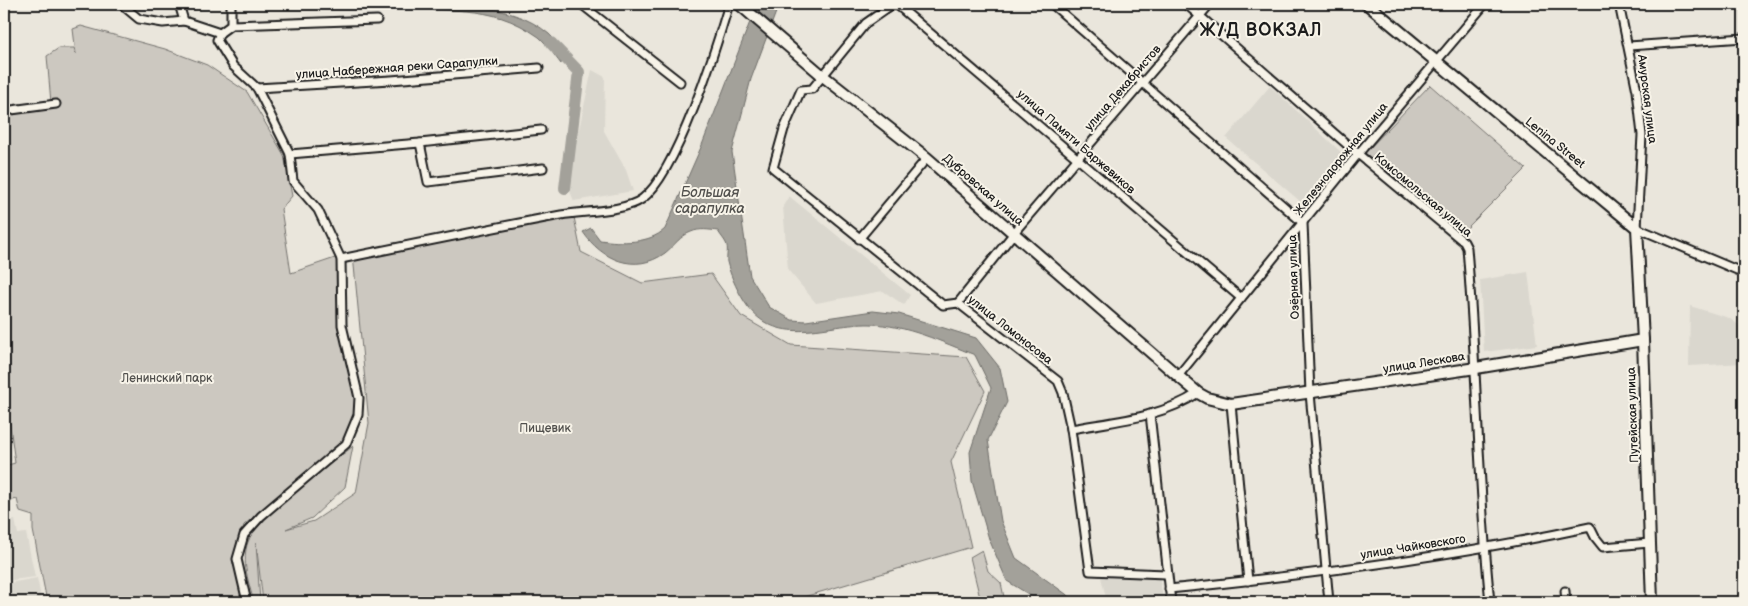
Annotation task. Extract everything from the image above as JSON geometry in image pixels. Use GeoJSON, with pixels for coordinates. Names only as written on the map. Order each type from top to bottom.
{"type":"FeatureCollection","features":[{"type":"Feature","properties":{"kind":"street"},"geometry":{"type":"LineString","coordinates":[[120,4],[140,19],[163,23],[184,21],[220,32]]}},
{"type":"Feature","properties":{"kind":"street"},"geometry":{"type":"LineString","coordinates":[[179,4],[184,21]]}},
{"type":"Feature","properties":{"kind":"street"},"geometry":{"type":"LineString","coordinates":[[230,25],[231,4]]}},
{"type":"Feature","properties":{"kind":"street"},"geometry":{"type":"LineString","coordinates":[[582,4],[680,82]]}},
{"type":"Feature","properties":{"kind":"street"},"geometry":{"type":"LineString","coordinates":[[341,259],[562,215],[625,206],[642,199],[656,184],[675,149],[716,50],[729,4]]}},
{"type":"Feature","properties":{"kind":"street","name":"Дубровская улица"},"geometry":{"type":"LineString","coordinates":[[739,4],[823,76],[927,158],[1203,396]]}},
{"type":"Feature","properties":{"kind":"street"},"geometry":{"type":"LineString","coordinates":[[823,76],[866,23],[895,4]]}},
{"type":"Feature","properties":{"kind":"street","name":"улица Памяти Баржевиков"},"geometry":{"type":"LineString","coordinates":[[895,4],[1078,157],[1241,298]]}},
{"type":"Feature","properties":{"kind":"street","name":"Озёрная улица"},"geometry":{"type":"LineString","coordinates":[[1052,4],[1303,223],[1310,393],[1329,602]]}},
{"type":"Feature","properties":{"kind":"street","name":"Комсомольская улица"},"geometry":{"type":"LineString","coordinates":[[1186,4],[1358,154],[1464,242],[1467,248],[1476,368],[1485,547],[1490,602]]}},
{"type":"Feature","properties":{"kind":"street","name":"улица Декабристов"},"geometry":{"type":"LineString","coordinates":[[958,303],[1013,233],[1210,4]]}},
{"type":"Feature","properties":{"kind":"street","name":"Lenina Street"},"geometry":{"type":"LineString","coordinates":[[1367,4],[1637,228],[1744,273]]}},
{"type":"Feature","properties":{"kind":"street","name":"Железнодорожная улица"},"geometry":{"type":"LineString","coordinates":[[1178,376],[1358,154],[1484,4]]}},
{"type":"Feature","properties":{"kind":"street","name":"Амурская улица"},"geometry":{"type":"LineString","coordinates":[[1619,4],[1629,46],[1642,135],[1637,228]]}},
{"type":"Feature","properties":{"kind":"street"},"geometry":{"type":"LineString","coordinates":[[247,602],[237,559],[244,535],[261,516],[346,444],[358,415],[359,398],[342,325],[341,259],[318,210],[293,181],[290,154],[257,88],[233,66],[217,40],[220,32],[230,25],[377,20]]}},
{"type":"Feature","properties":{"kind":"street"},"geometry":{"type":"LineString","coordinates":[[1629,46],[1744,38]]}},
{"type":"Feature","properties":{"kind":"street","name":"улица Набережная реки Сарапулки"},"geometry":{"type":"LineString","coordinates":[[257,88],[411,79],[539,68]]}},
{"type":"Feature","properties":{"kind":"street","name":"улица Ломоносова"},"geometry":{"type":"LineString","coordinates":[[823,76],[812,89],[801,90],[784,129],[773,168],[943,305],[958,303],[1058,382],[1063,393],[1071,429],[1090,570],[1166,574]]}},
{"type":"Feature","properties":{"kind":"street"},"geometry":{"type":"LineString","coordinates":[[4,111],[56,104]]}},
{"type":"Feature","properties":{"kind":"street"},"geometry":{"type":"LineString","coordinates":[[290,154],[420,144],[541,130]]}},
{"type":"Feature","properties":{"kind":"street"},"geometry":{"type":"LineString","coordinates":[[420,144],[428,182],[542,168]]}},
{"type":"Feature","properties":{"kind":"street"},"geometry":{"type":"LineString","coordinates":[[860,239],[927,158]]}},
{"type":"Feature","properties":{"kind":"street","name":"Путейская улица"},"geometry":{"type":"LineString","coordinates":[[1637,228],[1643,340],[1652,602]]}},
{"type":"Feature","properties":{"kind":"street","name":"улица Лескова"},"geometry":{"type":"LineString","coordinates":[[1203,396],[1230,404],[1476,368],[1643,340]]}},
{"type":"Feature","properties":{"kind":"street"},"geometry":{"type":"LineString","coordinates":[[1071,429],[1150,414],[1203,396]]}},
{"type":"Feature","properties":{"kind":"street"},"geometry":{"type":"LineString","coordinates":[[1230,404],[1248,582]]}},
{"type":"Feature","properties":{"kind":"street"},"geometry":{"type":"LineString","coordinates":[[1150,414],[1166,574],[1171,602]]}},
{"type":"Feature","properties":{"kind":"street","name":"улица Чайковского"},"geometry":{"type":"LineString","coordinates":[[1168,589],[1248,582],[1326,572],[1511,544],[1590,527],[1603,547],[1650,543]]}},
{"type":"Feature","properties":{"kind":"street"},"geometry":{"type":"LineString","coordinates":[[1565,591],[1566,602]]}},
{"type":"Feature","properties":{"kind":"shaded area"},"geometry":{"type":"Polygon","coordinates":[[[592,70],[605,77],[604,131],[626,170],[633,191],[574,201],[567,184],[592,70]]]}},
{"type":"Feature","properties":{"kind":"shaded area"},"geometry":{"type":"Polygon","coordinates":[[[1270,86],[1343,154],[1301,202],[1226,138],[1270,86]]]}},
{"type":"Feature","properties":{"kind":"shaded area"},"geometry":{"type":"Polygon","coordinates":[[[789,196],[910,295],[904,305],[883,291],[816,303],[788,270],[783,206],[789,196]]]}},
{"type":"Feature","properties":{"kind":"shaded area"},"geometry":{"type":"Polygon","coordinates":[[[1528,272],[1537,345],[1484,352],[1480,280],[1528,272]]]}},
{"type":"Feature","properties":{"kind":"shaded area"},"geometry":{"type":"Polygon","coordinates":[[[1690,306],[1729,318],[1740,326],[1744,326],[1744,363],[1689,366],[1690,306]]]}},
{"type":"Feature","properties":{"kind":"shaded area"},"geometry":{"type":"Polygon","coordinates":[[[4,409],[12,461],[4,462],[4,409]]]}},
{"type":"Feature","properties":{"kind":"shaded area"},"geometry":{"type":"Polygon","coordinates":[[[4,517],[5,522],[15,520],[18,534],[26,533],[35,577],[4,581],[4,517]]]}},
{"type":"Feature","properties":{"kind":"shaded area"},"geometry":{"type":"Polygon","coordinates":[[[1100,573],[1159,577],[1164,602],[1107,602],[1100,573]]]}},
{"type":"Feature","properties":{"kind":"shaded area"},"geometry":{"type":"Polygon","coordinates":[[[37,578],[42,602],[4,602],[4,584],[37,578]]]}},
{"type":"Feature","properties":{"kind":"green space","name":"Ленинский парк"},"geometry":{"type":"Polygon","coordinates":[[[81,26],[165,49],[207,65],[247,92],[284,155],[292,196],[281,209],[291,273],[338,257],[339,315],[359,395],[345,442],[244,525],[233,560],[243,602],[47,602],[33,530],[33,516],[20,512],[17,499],[5,502],[4,466],[15,463],[4,380],[4,116],[25,106],[51,103],[47,56],[59,48],[74,48],[76,54],[73,29],[81,26]]]}},
{"type":"Feature","properties":{"kind":"green space"},"geometry":{"type":"Polygon","coordinates":[[[1430,85],[1526,169],[1463,232],[1365,153],[1430,85]]]}},
{"type":"Feature","properties":{"kind":"green space","name":"Пищевик"},"geometry":{"type":"Polygon","coordinates":[[[574,217],[581,252],[642,283],[711,274],[741,316],[791,345],[966,357],[985,391],[951,462],[971,547],[787,602],[263,602],[256,542],[260,602],[254,602],[245,557],[248,542],[253,532],[264,520],[295,492],[353,446],[345,487],[312,518],[286,529],[314,521],[356,493],[369,423],[353,255],[574,217]]]}},
{"type":"Feature","properties":{"kind":"green space"},"geometry":{"type":"Polygon","coordinates":[[[982,550],[988,571],[1001,583],[1005,602],[981,602],[970,557],[982,550]]]}},
{"type":"Feature","properties":{"kind":"water"},"geometry":{"type":"Polygon","coordinates":[[[391,4],[474,6],[515,15],[533,23],[552,37],[560,51],[561,64],[539,37],[520,25],[502,18],[484,13],[391,4]]]}},
{"type":"Feature","properties":{"kind":"water","name":"Большая сарапулка"},"geometry":{"type":"Polygon","coordinates":[[[757,4],[779,4],[751,79],[732,152],[750,276],[769,307],[792,320],[806,321],[873,311],[899,314],[976,338],[1000,368],[1007,402],[988,440],[1001,521],[1016,558],[1077,602],[1041,602],[1007,581],[989,539],[972,481],[970,452],[991,388],[975,355],[924,335],[883,325],[854,325],[805,330],[789,330],[775,327],[761,319],[748,307],[741,297],[729,268],[727,245],[718,231],[701,230],[691,232],[654,260],[642,263],[620,261],[609,256],[590,242],[583,232],[591,228],[600,240],[626,242],[643,240],[665,229],[702,145],[757,4]]]}},
{"type":"Feature","properties":{"kind":"waterway","name":"Большая сарапулка"},"geometry":{"type":"LineString","coordinates":[[551,43],[579,72],[565,188]]}},
{"type":"Feature","properties":{"kind":"district","name":"Ж/Д ВОКЗАЛ"},"geometry":{"type":"Point","coordinates":[1261,30]}}]}
